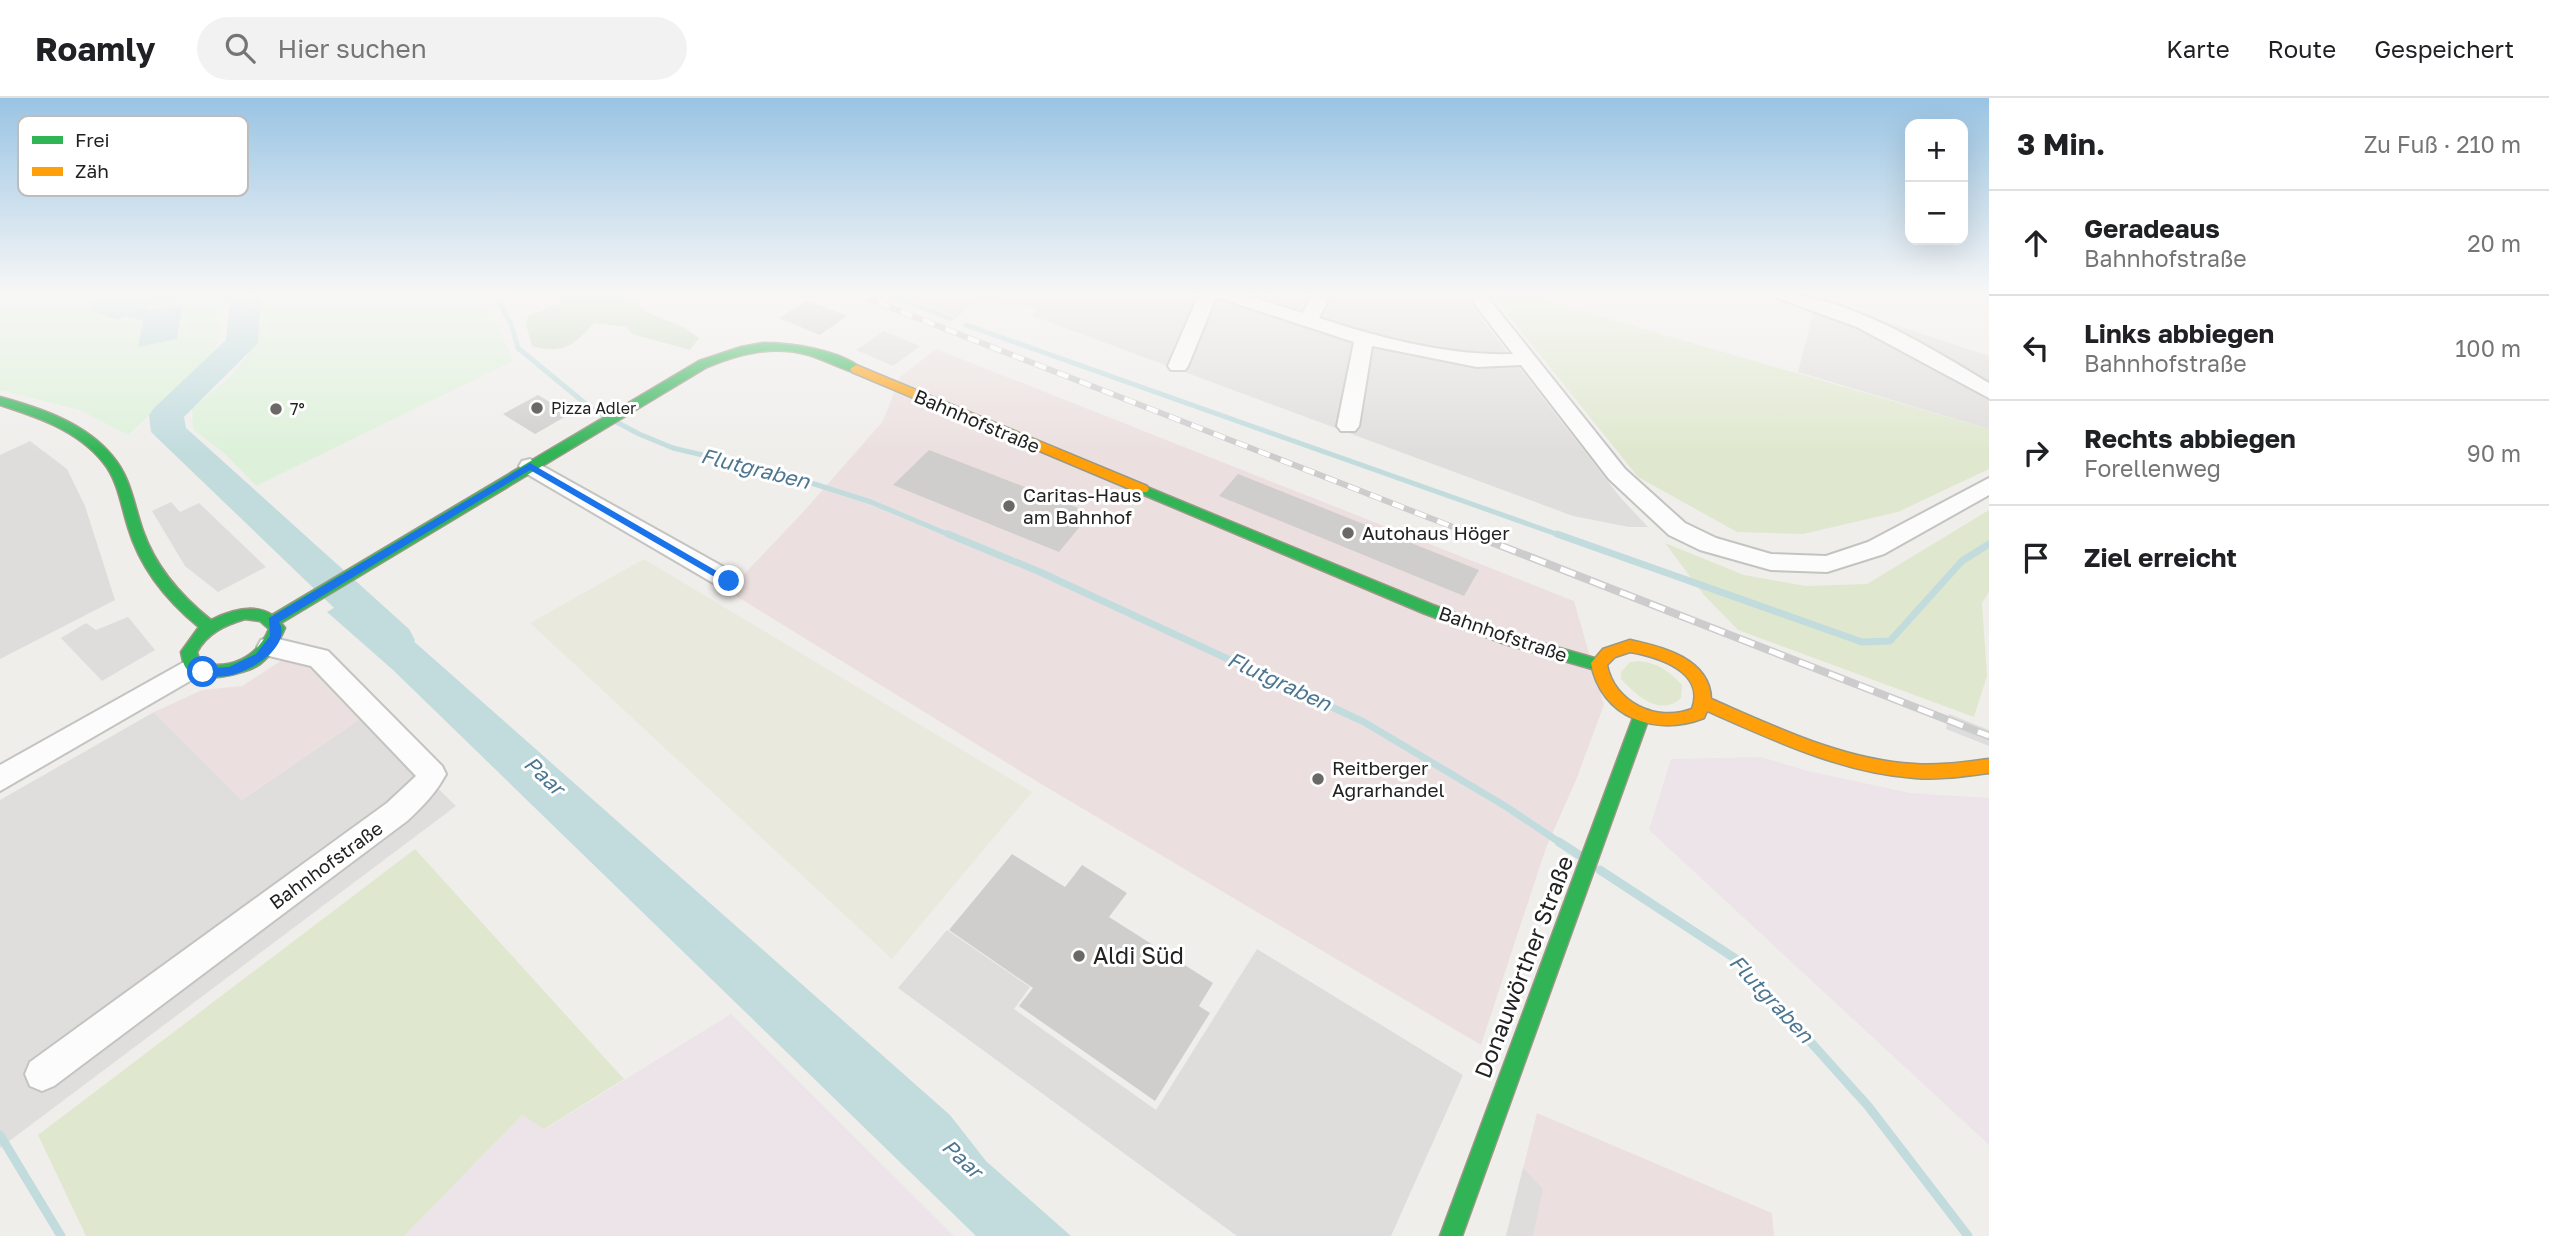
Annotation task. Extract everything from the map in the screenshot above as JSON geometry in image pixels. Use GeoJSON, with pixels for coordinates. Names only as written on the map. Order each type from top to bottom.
{"type":"FeatureCollection","features":[{"type":"Feature","properties":{"kind":"street","name":"Bahnhofstraße"},"geometry":{"type":"LineString","coordinates":[[193,667],[203,672],[216,673],[246,665],[271,634],[318,593],[703,364],[728,352],[756,347]]}},
{"type":"Feature","properties":{"kind":"street","name":"Bahnhofstraße"},"geometry":{"type":"LineString","coordinates":[[796,347],[1428,609],[1510,640],[1599,665]]}},
{"type":"Feature","properties":{"kind":"street"},"geometry":{"type":"LineString","coordinates":[[1178,366],[1186,347]]}},
{"type":"Feature","properties":{"kind":"street"},"geometry":{"type":"LineString","coordinates":[[1348,426],[1362,347]]}},
{"type":"Feature","properties":{"kind":"street"},"geometry":{"type":"LineString","coordinates":[[1402,347],[1477,361],[1528,359]]}},
{"type":"Feature","properties":{"kind":"street"},"geometry":{"type":"LineString","coordinates":[[1518,347],[1617,474],[1677,529],[1740,555],[1771,562],[1826,564],[1876,548],[1989,485]]}},
{"type":"Feature","properties":{"kind":"street"},"geometry":{"type":"LineString","coordinates":[[1912,347],[1989,392]]}},
{"type":"Feature","properties":{"kind":"street"},"geometry":{"type":"LineString","coordinates":[[0,401],[46,417],[74,431],[110,460],[121,479],[139,540],[152,568],[177,600],[209,627],[192,644],[189,660],[193,667],[0,779]]}},
{"type":"Feature","properties":{"kind":"street"},"geometry":{"type":"LineString","coordinates":[[530,466],[729,581]]}},
{"type":"Feature","properties":{"kind":"street","name":"Bahnhofstraße"},"geometry":{"type":"LineString","coordinates":[[42,1074],[397,812],[424,787],[432,774],[319,658],[271,634],[266,616],[245,614],[209,627]]}},
{"type":"Feature","properties":{"kind":"street"},"geometry":{"type":"LineString","coordinates":[[1630,646],[1665,653],[1694,673],[1703,686],[1704,703],[1694,717],[1681,721],[1664,721],[1642,715],[1615,700],[1599,676],[1599,665],[1605,655],[1615,648],[1630,646]]}},
{"type":"Feature","properties":{"kind":"street"},"geometry":{"type":"LineString","coordinates":[[1704,703],[1782,735],[1887,769],[1928,774],[1978,770],[1989,766]]}},
{"type":"Feature","properties":{"kind":"street","name":"Donauwörther Straße"},"geometry":{"type":"LineString","coordinates":[[1451,1236],[1491,1118],[1580,883],[1605,825],[1642,715]]}},
{"type":"Feature","properties":{"kind":"shaded area"},"geometry":{"type":"Polygon","coordinates":[[[860,347],[919,347],[893,366],[856,350],[860,347]]]}},
{"type":"Feature","properties":{"kind":"shaded area"},"geometry":{"type":"Polygon","coordinates":[[[1117,347],[1503,347],[1620,497],[1648,527],[1629,527],[1573,516],[1117,347]]]}},
{"type":"Feature","properties":{"kind":"shaded area"},"geometry":{"type":"Polygon","coordinates":[[[1804,347],[1962,347],[1989,356],[1989,429],[1798,372],[1804,347]]]}},
{"type":"Feature","properties":{"kind":"shaded area"},"geometry":{"type":"Polygon","coordinates":[[[936,349],[1574,601],[1604,705],[1576,780],[1546,848],[1481,1045],[1041,784],[728,591],[805,510],[883,421],[900,377],[936,349]]]}},
{"type":"Feature","properties":{"kind":"shaded area"},"geometry":{"type":"Polygon","coordinates":[[[30,441],[67,469],[85,506],[115,600],[0,659],[0,455],[30,441]]]}},
{"type":"Feature","properties":{"kind":"shaded area"},"geometry":{"type":"Polygon","coordinates":[[[171,502],[180,512],[199,503],[266,567],[218,592],[185,566],[152,511],[171,502]]]}},
{"type":"Feature","properties":{"kind":"shaded area"},"geometry":{"type":"Polygon","coordinates":[[[644,559],[1032,792],[892,959],[530,623],[644,559]]]}},
{"type":"Feature","properties":{"kind":"shaded area"},"geometry":{"type":"Polygon","coordinates":[[[128,617],[155,650],[102,681],[61,638],[86,623],[96,630],[128,617]]]}},
{"type":"Feature","properties":{"kind":"shaded area"},"geometry":{"type":"Polygon","coordinates":[[[282,660],[312,665],[364,716],[242,800],[154,712],[202,690],[242,686],[282,660]]]}},
{"type":"Feature","properties":{"kind":"shaded area"},"geometry":{"type":"Polygon","coordinates":[[[154,712],[242,800],[364,716],[456,806],[0,1148],[0,800],[154,712]]]}},
{"type":"Feature","properties":{"kind":"shaded area"},"geometry":{"type":"Polygon","coordinates":[[[1761,757],[1808,771],[1910,793],[1989,798],[1989,1145],[1649,830],[1671,759],[1761,757]]]}},
{"type":"Feature","properties":{"kind":"shaded area"},"geometry":{"type":"Polygon","coordinates":[[[947,930],[1030,987],[1014,1009],[1156,1110],[1257,949],[1463,1075],[1391,1236],[1237,1236],[898,988],[947,930]]]}},
{"type":"Feature","properties":{"kind":"shaded area"},"geometry":{"type":"Polygon","coordinates":[[[731,1014],[954,1236],[404,1236],[522,1115],[545,1129],[731,1014]]]}},
{"type":"Feature","properties":{"kind":"shaded area"},"geometry":{"type":"Polygon","coordinates":[[[1537,1113],[1772,1213],[1774,1236],[1506,1236],[1537,1113]]]}},
{"type":"Feature","properties":{"kind":"shaded area"},"geometry":{"type":"Polygon","coordinates":[[[1523,1168],[1543,1189],[1533,1236],[1506,1236],[1523,1168]]]}},
{"type":"Feature","properties":{"kind":"green space"},"geometry":{"type":"Polygon","coordinates":[[[0,347],[217,347],[216,353],[128,435],[80,410],[0,390],[0,347]]]}},
{"type":"Feature","properties":{"kind":"green space"},"geometry":{"type":"Polygon","coordinates":[[[507,347],[513,361],[256,486],[225,454],[193,429],[192,408],[234,373],[251,348],[507,347]]]}},
{"type":"Feature","properties":{"kind":"green space"},"geometry":{"type":"Polygon","coordinates":[[[1534,347],[1706,347],[1989,429],[1989,469],[1898,512],[1803,534],[1737,532],[1638,477],[1534,347]]]}},
{"type":"Feature","properties":{"kind":"green space"},"geometry":{"type":"Polygon","coordinates":[[[1989,510],[1989,592],[1982,603],[1987,676],[1974,717],[1738,630],[1704,595],[1665,543],[1744,575],[1806,586],[1867,584],[1989,510]]]}},
{"type":"Feature","properties":{"kind":"green space"},"geometry":{"type":"Polygon","coordinates":[[[1639,661],[1663,668],[1682,685],[1681,698],[1673,704],[1656,705],[1633,691],[1621,679],[1621,672],[1630,662],[1639,661]]]}},
{"type":"Feature","properties":{"kind":"green space"},"geometry":{"type":"Polygon","coordinates":[[[415,849],[624,1079],[544,1129],[522,1115],[404,1236],[86,1236],[38,1135],[415,849]]]}},
{"type":"Feature","properties":{"kind":"water"},"geometry":{"type":"Polygon","coordinates":[[[359,593],[950,1115],[986,1161],[1071,1236],[976,1236],[393,670],[327,612],[359,593]]]}},
{"type":"Feature","properties":{"kind":"pier"},"geometry":{"type":"Polygon","coordinates":[[[1949,714],[1989,730],[1989,746],[1946,729],[1949,714]]]}},
{"type":"Feature","properties":{"kind":"building","name":"Pizza Adler"},"geometry":{"type":"Polygon","coordinates":[[[538,395],[570,414],[535,434],[503,414],[538,395]]]}},
{"type":"Feature","properties":{"kind":"building","name":"Caritas-Haus am Bahnhof"},"geometry":{"type":"Polygon","coordinates":[[[929,450],[1091,513],[1059,552],[893,485],[929,450]]]}},
{"type":"Feature","properties":{"kind":"building","name":"Autohaus Höger"},"geometry":{"type":"Polygon","coordinates":[[[1238,474],[1479,570],[1464,596],[1219,496],[1238,474]]]}},
{"type":"Feature","properties":{"kind":"building","name":"Aldi Süd"},"geometry":{"type":"Polygon","coordinates":[[[1012,854],[1065,887],[1082,865],[1127,893],[1109,917],[1213,983],[1199,1006],[1210,1013],[1155,1101],[1019,1006],[1033,988],[949,930],[1012,854]]]}},
{"type":"Feature","properties":{"kind":"waterway","name":"Paar"},"geometry":{"type":"LineString","coordinates":[[238,347],[166,415],[169,432],[394,640]]}},
{"type":"Feature","properties":{"kind":"waterway","name":"Flutgraben"},"geometry":{"type":"LineString","coordinates":[[518,347],[592,409],[639,434],[673,448],[783,474],[871,502],[952,536]]}},
{"type":"Feature","properties":{"kind":"waterway"},"geometry":{"type":"LineString","coordinates":[[1028,347],[1562,536]]}},
{"type":"Feature","properties":{"kind":"waterway","name":"Flutgraben"},"geometry":{"type":"LineString","coordinates":[[948,534],[1040,572],[1364,722],[1505,806],[1559,842]]}},
{"type":"Feature","properties":{"kind":"waterway"},"geometry":{"type":"LineString","coordinates":[[1557,534],[1862,642],[1890,641],[1962,561],[1989,544]]}},
{"type":"Feature","properties":{"kind":"waterway","name":"Flutgraben"},"geometry":{"type":"LineString","coordinates":[[1559,842],[1579,855]]}},
{"type":"Feature","properties":{"kind":"waterway","name":"Flutgraben"},"geometry":{"type":"LineString","coordinates":[[1600,870],[1736,959],[1868,1106],[1968,1236]]}},
{"type":"Feature","properties":{"kind":"waterway"},"geometry":{"type":"LineString","coordinates":[[0,1135],[61,1236]]}},
{"type":"Feature","properties":{"kind":"railway"},"geometry":{"type":"LineString","coordinates":[[992,347],[1476,536]]}},
{"type":"Feature","properties":{"kind":"railway"},"geometry":{"type":"LineString","coordinates":[[1471,534],[1989,736]]}},
{"type":"Feature","properties":{"kind":"traffic: fast"},"geometry":{"type":"LineString","coordinates":[[273,621],[703,364],[725,355],[762,347]]}},
{"type":"Feature","properties":{"kind":"traffic: fast"},"geometry":{"type":"LineString","coordinates":[[782,347],[815,353],[856,369]]}},
{"type":"Feature","properties":{"kind":"traffic: fast"},"geometry":{"type":"LineString","coordinates":[[0,401],[72,429],[108,459],[122,484],[147,558],[165,584],[209,627]]}},
{"type":"Feature","properties":{"kind":"traffic: fast"},"geometry":{"type":"LineString","coordinates":[[1142,489],[1428,609],[1510,640],[1599,665]]}},
{"type":"Feature","properties":{"kind":"traffic: fast"},"geometry":{"type":"LineString","coordinates":[[245,614],[264,616],[277,628],[264,651],[255,660],[232,670],[193,667],[189,652],[199,637],[219,622],[245,614]]}},
{"type":"Feature","properties":{"kind":"traffic: fast"},"geometry":{"type":"LineString","coordinates":[[1451,1236],[1642,715]]}},
{"type":"Feature","properties":{"kind":"traffic: slow"},"geometry":{"type":"LineString","coordinates":[[856,369],[1142,489]]}},
{"type":"Feature","properties":{"kind":"traffic: slow"},"geometry":{"type":"LineString","coordinates":[[1630,646],[1671,658],[1696,675],[1702,686],[1704,699],[1698,713],[1684,719],[1652,718],[1621,703],[1610,692],[1602,678],[1599,663],[1609,653],[1630,646]]}},
{"type":"Feature","properties":{"kind":"traffic: slow"},"geometry":{"type":"LineString","coordinates":[[1704,703],[1808,746],[1878,766],[1914,771],[1951,771],[1989,766]]}},
{"type":"Feature","properties":{"kind":"place","name":"Pizza Adler"},"geometry":{"type":"Point","coordinates":[537,408]}},
{"type":"Feature","properties":{"kind":"place","name":"7°"},"geometry":{"type":"Point","coordinates":[276,409]}},
{"type":"Feature","properties":{"kind":"place","name":"Caritas-Haus am Bahnhof"},"geometry":{"type":"Point","coordinates":[1009,506]}},
{"type":"Feature","properties":{"kind":"place","name":"Autohaus Höger"},"geometry":{"type":"Point","coordinates":[1348,533]}},
{"type":"Feature","properties":{"kind":"place","name":"Reitberger Agrarhandel"},"geometry":{"type":"Point","coordinates":[1318,779]}},
{"type":"Feature","properties":{"kind":"place","name":"Aldi Süd"},"geometry":{"type":"Point","coordinates":[1079,956]}},
{"type":"Feature","properties":{"kind":"route"},"geometry":{"type":"LineString","coordinates":[[203,672],[231,671],[260,657],[276,637],[277,628],[273,621],[282,614],[530,466],[729,581]]}}]}
